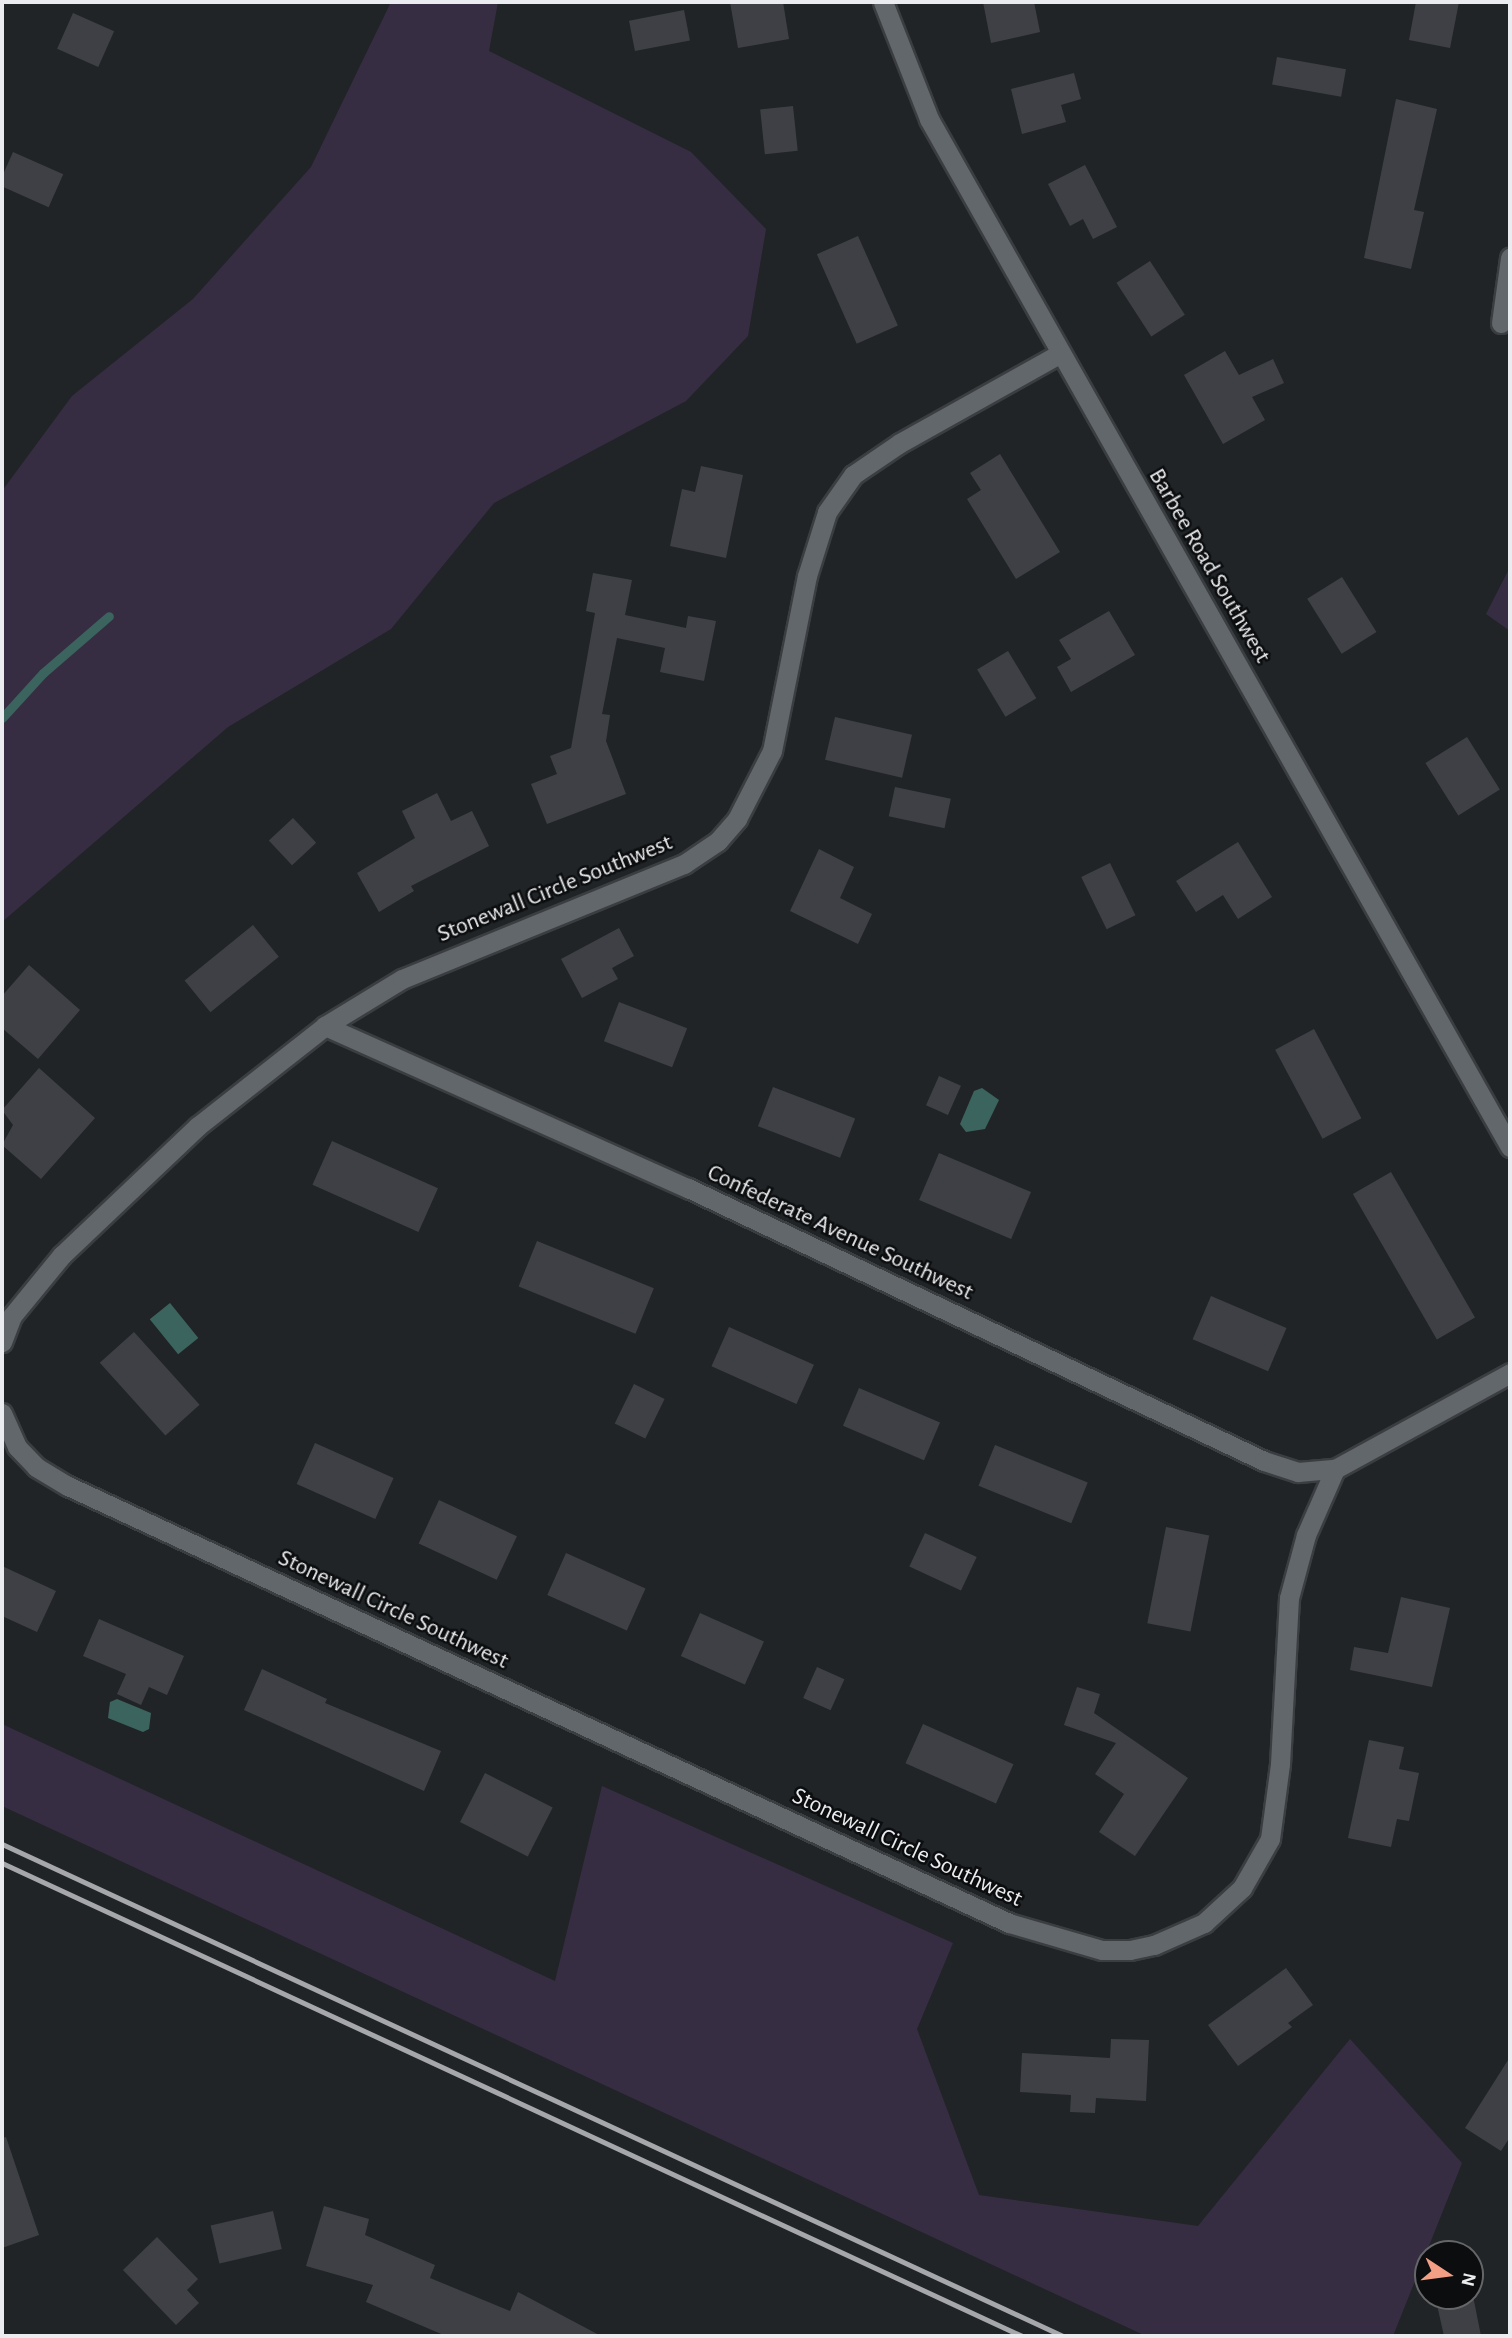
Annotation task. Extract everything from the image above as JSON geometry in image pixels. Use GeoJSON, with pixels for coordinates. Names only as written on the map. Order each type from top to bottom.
{"type":"FeatureCollection","features":[{"type":"Feature","properties":{"kind":"street","name":"Barbee Road Southwest"},"geometry":{"type":"LineString","coordinates":[[883,2],[929,119],[1059,354],[1510,1147]]}},
{"type":"Feature","properties":{"kind":"street"},"geometry":{"type":"LineString","coordinates":[[1501,323],[1510,258]]}},
{"type":"Feature","properties":{"kind":"street","name":"Stonewall Circle Southwest"},"geometry":{"type":"LineString","coordinates":[[2,1342],[12,1316],[62,1255],[198,1126],[325,1026],[402,979],[684,864],[718,841],[737,819],[772,751],[807,576],[834,503],[853,475],[900,443],[1059,354]]}},
{"type":"Feature","properties":{"kind":"street","name":"Confederate Avenue Southwest"},"geometry":{"type":"LineString","coordinates":[[325,1026],[688,1188],[1264,1461],[1298,1472],[1335,1469]]}},
{"type":"Feature","properties":{"kind":"street"},"geometry":{"type":"LineString","coordinates":[[1335,1469],[1510,1373]]}},
{"type":"Feature","properties":{"kind":"street","name":"Stonewall Circle Southwest"},"geometry":{"type":"LineString","coordinates":[[2,1413],[18,1447],[37,1466],[68,1486],[1009,1923],[1102,1950],[1154,1945],[1204,1923],[1242,1888],[1270,1839],[1280,1764],[1284,1633],[1289,1598],[1306,1535],[1335,1469]]}},
{"type":"Feature","properties":{"kind":"shaded area"},"geometry":{"type":"Polygon","coordinates":[[[391,2],[498,2],[489,51],[691,152],[766,229],[748,336],[686,401],[494,503],[391,629],[228,727],[2,922],[2,491],[72,396],[193,299],[311,167],[391,2]]]}},
{"type":"Feature","properties":{"kind":"shaded area"},"geometry":{"type":"Polygon","coordinates":[[[1510,567],[1510,631],[1486,614],[1510,567]]]}},
{"type":"Feature","properties":{"kind":"shaded area"},"geometry":{"type":"Polygon","coordinates":[[[982,1088],[999,1100],[985,1129],[966,1132],[960,1124],[974,1091],[982,1088]]]}},
{"type":"Feature","properties":{"kind":"shaded area"},"geometry":{"type":"Polygon","coordinates":[[[170,1303],[198,1338],[178,1354],[150,1319],[170,1303]]]}},
{"type":"Feature","properties":{"kind":"shaded area"},"geometry":{"type":"Polygon","coordinates":[[[117,1699],[151,1713],[149,1729],[143,1732],[108,1718],[110,1702],[117,1699]]]}},
{"type":"Feature","properties":{"kind":"shaded area"},"geometry":{"type":"Polygon","coordinates":[[[2,1724],[555,1981],[602,1786],[953,1943],[917,2029],[979,2195],[1198,2226],[1350,2039],[1462,2163],[1431,2240],[1414,2240],[1414,2283],[1393,2336],[1146,2336],[2,1806],[2,1724]]]}},
{"type":"Feature","properties":{"kind":"building"},"geometry":{"type":"Polygon","coordinates":[[[730,2],[783,2],[789,39],[738,48],[730,2]]]}},
{"type":"Feature","properties":{"kind":"building"},"geometry":{"type":"Polygon","coordinates":[[[983,2],[1034,2],[1040,32],[991,43],[983,2]]]}},
{"type":"Feature","properties":{"kind":"building"},"geometry":{"type":"Polygon","coordinates":[[[1416,2],[1459,2],[1450,48],[1409,40],[1416,2]]]}},
{"type":"Feature","properties":{"kind":"building"},"geometry":{"type":"Polygon","coordinates":[[[684,10],[690,40],[635,51],[629,21],[684,10]]]}},
{"type":"Feature","properties":{"kind":"building"},"geometry":{"type":"Polygon","coordinates":[[[73,13],[114,31],[98,67],[57,49],[73,13]]]}},
{"type":"Feature","properties":{"kind":"building"},"geometry":{"type":"Polygon","coordinates":[[[1277,57],[1346,69],[1341,97],[1272,85],[1277,57]]]}},
{"type":"Feature","properties":{"kind":"building"},"geometry":{"type":"Polygon","coordinates":[[[1074,73],[1081,99],[1061,105],[1066,122],[1022,134],[1011,89],[1074,73]]]}},
{"type":"Feature","properties":{"kind":"building"},"geometry":{"type":"Polygon","coordinates":[[[1396,99],[1437,109],[1414,210],[1424,212],[1411,269],[1364,258],[1396,99]]]}},
{"type":"Feature","properties":{"kind":"building"},"geometry":{"type":"Polygon","coordinates":[[[793,106],[798,151],[765,154],[760,109],[793,106]]]}},
{"type":"Feature","properties":{"kind":"building"},"geometry":{"type":"Polygon","coordinates":[[[13,152],[63,174],[49,207],[2,187],[2,177],[13,152]]]}},
{"type":"Feature","properties":{"kind":"building"},"geometry":{"type":"Polygon","coordinates":[[[1085,165],[1117,227],[1093,239],[1083,219],[1070,226],[1048,184],[1085,165]]]}},
{"type":"Feature","properties":{"kind":"building"},"geometry":{"type":"Polygon","coordinates":[[[858,236],[898,326],[857,344],[817,254],[858,236]]]}},
{"type":"Feature","properties":{"kind":"building"},"geometry":{"type":"Polygon","coordinates":[[[1150,261],[1185,315],[1151,336],[1116,283],[1150,261]]]}},
{"type":"Feature","properties":{"kind":"building"},"geometry":{"type":"Polygon","coordinates":[[[1225,351],[1239,375],[1273,359],[1284,383],[1252,397],[1265,420],[1223,444],[1184,375],[1225,351]]]}},
{"type":"Feature","properties":{"kind":"building"},"geometry":{"type":"Polygon","coordinates":[[[1000,454],[1060,552],[1016,579],[967,499],[981,490],[970,473],[1000,454]]]}},
{"type":"Feature","properties":{"kind":"building"},"geometry":{"type":"Polygon","coordinates":[[[701,466],[743,475],[726,558],[670,546],[682,489],[695,492],[701,466]]]}},
{"type":"Feature","properties":{"kind":"building"},"geometry":{"type":"Polygon","coordinates":[[[593,573],[632,580],[625,615],[686,628],[688,616],[716,621],[704,681],[660,672],[665,648],[617,638],[602,714],[610,715],[606,741],[626,794],[547,824],[531,784],[557,774],[550,756],[571,748],[595,613],[586,611],[593,573]]]}},
{"type":"Feature","properties":{"kind":"building"},"geometry":{"type":"Polygon","coordinates":[[[1342,577],[1376,632],[1342,654],[1307,599],[1342,577]]]}},
{"type":"Feature","properties":{"kind":"building"},"geometry":{"type":"Polygon","coordinates":[[[1109,611],[1135,655],[1071,692],[1057,667],[1071,659],[1059,640],[1109,611]]]}},
{"type":"Feature","properties":{"kind":"building"},"geometry":{"type":"Polygon","coordinates":[[[1008,651],[1036,698],[1005,717],[977,670],[1008,651]]]}},
{"type":"Feature","properties":{"kind":"building"},"geometry":{"type":"Polygon","coordinates":[[[835,717],[912,735],[902,778],[825,760],[835,717]]]}},
{"type":"Feature","properties":{"kind":"building"},"geometry":{"type":"Polygon","coordinates":[[[1467,737],[1500,790],[1458,816],[1425,763],[1467,737]]]}},
{"type":"Feature","properties":{"kind":"building"},"geometry":{"type":"Polygon","coordinates":[[[895,787],[951,799],[945,828],[889,816],[895,787]]]}},
{"type":"Feature","properties":{"kind":"building"},"geometry":{"type":"Polygon","coordinates":[[[437,793],[451,821],[472,811],[489,846],[411,886],[414,891],[379,912],[357,873],[415,838],[402,811],[437,793]]]}},
{"type":"Feature","properties":{"kind":"building"},"geometry":{"type":"Polygon","coordinates":[[[293,818],[316,843],[292,865],[269,841],[293,818]]]}},
{"type":"Feature","properties":{"kind":"building"},"geometry":{"type":"Polygon","coordinates":[[[1238,842],[1272,897],[1238,919],[1223,895],[1196,912],[1176,881],[1238,842]]]}},
{"type":"Feature","properties":{"kind":"building"},"geometry":{"type":"Polygon","coordinates":[[[819,849],[854,867],[840,898],[872,914],[858,944],[790,911],[819,849]]]}},
{"type":"Feature","properties":{"kind":"building"},"geometry":{"type":"Polygon","coordinates":[[[1110,863],[1135,915],[1107,929],[1081,877],[1110,863]]]}},
{"type":"Feature","properties":{"kind":"building"},"geometry":{"type":"Polygon","coordinates":[[[253,925],[279,957],[210,1012],[185,980],[253,925]]]}},
{"type":"Feature","properties":{"kind":"building"},"geometry":{"type":"Polygon","coordinates":[[[619,928],[634,956],[612,968],[618,979],[582,998],[561,959],[619,928]]]}},
{"type":"Feature","properties":{"kind":"building"},"geometry":{"type":"Polygon","coordinates":[[[29,965],[80,1010],[38,1059],[2,1028],[2,996],[29,965]]]}},
{"type":"Feature","properties":{"kind":"building"},"geometry":{"type":"Polygon","coordinates":[[[619,1002],[687,1028],[672,1067],[604,1041],[619,1002]]]}},
{"type":"Feature","properties":{"kind":"building"},"geometry":{"type":"Polygon","coordinates":[[[1314,1029],[1361,1118],[1323,1139],[1275,1050],[1314,1029]]]}},
{"type":"Feature","properties":{"kind":"building"},"geometry":{"type":"Polygon","coordinates":[[[39,1068],[95,1118],[41,1179],[2,1145],[13,1125],[2,1110],[39,1068]]]}},
{"type":"Feature","properties":{"kind":"building"},"geometry":{"type":"Polygon","coordinates":[[[939,1076],[961,1086],[948,1115],[926,1105],[939,1076]]]}},
{"type":"Feature","properties":{"kind":"building"},"geometry":{"type":"Polygon","coordinates":[[[773,1087],[855,1119],[840,1158],[758,1126],[773,1087]]]}},
{"type":"Feature","properties":{"kind":"building"},"geometry":{"type":"Polygon","coordinates":[[[332,1141],[438,1188],[418,1232],[312,1185],[332,1141]]]}},
{"type":"Feature","properties":{"kind":"building"},"geometry":{"type":"Polygon","coordinates":[[[939,1153],[1031,1192],[1011,1239],[919,1200],[939,1153]]]}},
{"type":"Feature","properties":{"kind":"building"},"geometry":{"type":"Polygon","coordinates":[[[1391,1172],[1475,1317],[1437,1339],[1353,1194],[1391,1172]]]}},
{"type":"Feature","properties":{"kind":"building"},"geometry":{"type":"Polygon","coordinates":[[[537,1241],[654,1288],[635,1334],[519,1286],[537,1241]]]}},
{"type":"Feature","properties":{"kind":"building"},"geometry":{"type":"Polygon","coordinates":[[[1211,1296],[1286,1328],[1268,1371],[1193,1339],[1211,1296]]]}},
{"type":"Feature","properties":{"kind":"building"},"geometry":{"type":"Polygon","coordinates":[[[729,1327],[814,1365],[796,1404],[712,1366],[729,1327]]]}},
{"type":"Feature","properties":{"kind":"building"},"geometry":{"type":"Polygon","coordinates":[[[134,1332],[200,1405],[165,1436],[100,1363],[134,1332]]]}},
{"type":"Feature","properties":{"kind":"building"},"geometry":{"type":"Polygon","coordinates":[[[634,1384],[665,1399],[645,1438],[615,1424],[634,1384]]]}},
{"type":"Feature","properties":{"kind":"building"},"geometry":{"type":"Polygon","coordinates":[[[859,1388],[940,1422],[924,1460],[843,1426],[859,1388]]]}},
{"type":"Feature","properties":{"kind":"building"},"geometry":{"type":"Polygon","coordinates":[[[315,1443],[394,1478],[375,1519],[297,1484],[315,1443]]]}},
{"type":"Feature","properties":{"kind":"building"},"geometry":{"type":"Polygon","coordinates":[[[995,1445],[1088,1482],[1071,1523],[979,1486],[995,1445]]]}},
{"type":"Feature","properties":{"kind":"building"},"geometry":{"type":"Polygon","coordinates":[[[439,1500],[517,1536],[497,1580],[419,1544],[439,1500]]]}},
{"type":"Feature","properties":{"kind":"building"},"geometry":{"type":"Polygon","coordinates":[[[1166,1527],[1209,1535],[1190,1632],[1147,1623],[1166,1527]]]}},
{"type":"Feature","properties":{"kind":"building"},"geometry":{"type":"Polygon","coordinates":[[[925,1533],[977,1557],[961,1591],[909,1567],[925,1533]]]}},
{"type":"Feature","properties":{"kind":"building"},"geometry":{"type":"Polygon","coordinates":[[[566,1553],[645,1588],[627,1630],[547,1595],[566,1553]]]}},
{"type":"Feature","properties":{"kind":"building"},"geometry":{"type":"Polygon","coordinates":[[[2,1566],[56,1591],[37,1632],[2,1616],[2,1566]]]}},
{"type":"Feature","properties":{"kind":"building"},"geometry":{"type":"Polygon","coordinates":[[[1401,1597],[1450,1608],[1432,1687],[1350,1670],[1354,1647],[1388,1653],[1401,1597]]]}},
{"type":"Feature","properties":{"kind":"building"},"geometry":{"type":"Polygon","coordinates":[[[700,1613],[764,1641],[745,1684],[681,1656],[700,1613]]]}},
{"type":"Feature","properties":{"kind":"building"},"geometry":{"type":"Polygon","coordinates":[[[99,1619],[184,1656],[167,1695],[149,1687],[141,1705],[117,1694],[126,1674],[83,1656],[99,1619]]]}},
{"type":"Feature","properties":{"kind":"building"},"geometry":{"type":"Polygon","coordinates":[[[817,1667],[844,1679],[831,1710],[803,1698],[817,1667]]]}},
{"type":"Feature","properties":{"kind":"building"},"geometry":{"type":"Polygon","coordinates":[[[262,1669],[327,1699],[325,1703],[441,1751],[424,1791],[244,1710],[262,1669]]]}},
{"type":"Feature","properties":{"kind":"building"},"geometry":{"type":"Polygon","coordinates":[[[1077,1687],[1100,1694],[1094,1713],[1188,1778],[1135,1856],[1099,1832],[1124,1794],[1095,1774],[1116,1743],[1064,1725],[1077,1687]]]}},
{"type":"Feature","properties":{"kind":"building"},"geometry":{"type":"Polygon","coordinates":[[[923,1724],[1013,1764],[996,1804],[906,1763],[923,1724]]]}},
{"type":"Feature","properties":{"kind":"building"},"geometry":{"type":"Polygon","coordinates":[[[1369,1740],[1404,1747],[1399,1769],[1419,1773],[1409,1821],[1397,1819],[1391,1847],[1348,1838],[1369,1740]]]}},
{"type":"Feature","properties":{"kind":"building"},"geometry":{"type":"Polygon","coordinates":[[[485,1773],[553,1808],[528,1857],[460,1822],[485,1773]]]}},
{"type":"Feature","properties":{"kind":"building"},"geometry":{"type":"Polygon","coordinates":[[[1286,1968],[1313,2005],[1288,2023],[1292,2027],[1238,2066],[1208,2025],[1286,1968]]]}},
{"type":"Feature","properties":{"kind":"building"},"geometry":{"type":"Polygon","coordinates":[[[1111,2039],[1149,2040],[1146,2101],[1096,2098],[1095,2113],[1070,2112],[1071,2095],[1020,2092],[1022,2053],[1110,2058],[1111,2039]]]}},
{"type":"Feature","properties":{"kind":"building"},"geometry":{"type":"Polygon","coordinates":[[[1510,2057],[1510,2137],[1501,2151],[1465,2128],[1510,2057]]]}},
{"type":"Feature","properties":{"kind":"building"},"geometry":{"type":"Polygon","coordinates":[[[6,2137],[39,2235],[2,2248],[2,2138],[6,2137]]]}},
{"type":"Feature","properties":{"kind":"building"},"geometry":{"type":"Polygon","coordinates":[[[324,2206],[369,2219],[365,2235],[435,2265],[430,2278],[510,2311],[518,2292],[601,2336],[446,2336],[366,2302],[373,2285],[306,2266],[324,2206]]]}},
{"type":"Feature","properties":{"kind":"building"},"geometry":{"type":"Polygon","coordinates":[[[273,2211],[282,2249],[219,2263],[211,2225],[273,2211]]]}},
{"type":"Feature","properties":{"kind":"building"},"geometry":{"type":"Polygon","coordinates":[[[157,2237],[198,2279],[187,2290],[199,2303],[176,2325],[123,2270],[157,2237]]]}},
{"type":"Feature","properties":{"kind":"building"},"geometry":{"type":"Polygon","coordinates":[[[1438,2310],[1476,2310],[1481,2336],[1444,2336],[1438,2310]]]}},
{"type":"Feature","properties":{"kind":"waterway"},"geometry":{"type":"LineString","coordinates":[[2,718],[43,673],[109,616]]}},
{"type":"Feature","properties":{"kind":"railway"},"geometry":{"type":"LineString","coordinates":[[2,1844],[1063,2336]]}},
{"type":"Feature","properties":{"kind":"railway"},"geometry":{"type":"LineString","coordinates":[[2,1863],[1022,2336]]}}]}
